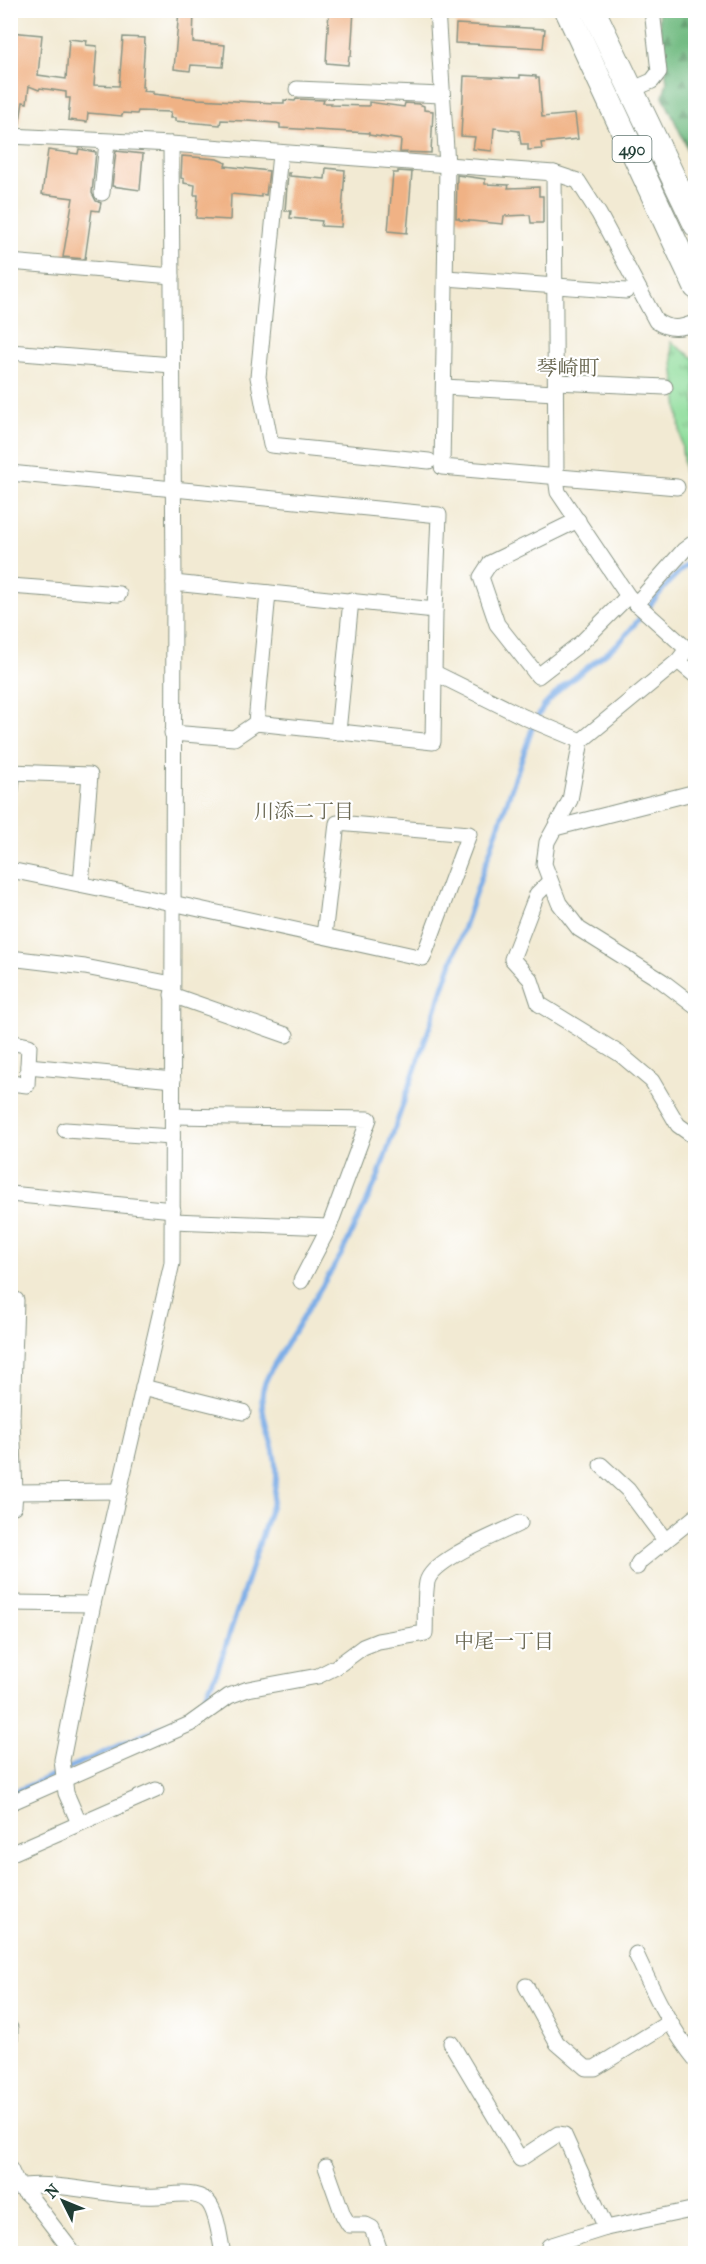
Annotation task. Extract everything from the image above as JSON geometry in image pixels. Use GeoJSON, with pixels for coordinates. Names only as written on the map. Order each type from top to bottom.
{"type":"FeatureCollection","features":[{"type":"Feature","properties":{"kind":"highway","name":"490"},"geometry":{"type":"LineString","coordinates":[[567,10],[696,287]]}},
{"type":"Feature","properties":{"kind":"highway","name":"490"},"geometry":{"type":"LineString","coordinates":[[593,10],[696,225]]}},
{"type":"Feature","properties":{"kind":"street"},"geometry":{"type":"LineString","coordinates":[[436,10],[447,165],[442,467],[676,487]]}},
{"type":"Feature","properties":{"kind":"street"},"geometry":{"type":"LineString","coordinates":[[631,90],[652,81],[659,72],[652,10]]}},
{"type":"Feature","properties":{"kind":"street"},"geometry":{"type":"LineString","coordinates":[[297,89],[442,95]]}},
{"type":"Feature","properties":{"kind":"street"},"geometry":{"type":"LineString","coordinates":[[10,136],[171,144],[554,173],[578,181],[586,192],[656,321],[665,327],[674,328],[682,328],[696,322]]}},
{"type":"Feature","properties":{"kind":"street"},"geometry":{"type":"LineString","coordinates":[[102,193],[107,142]]}},
{"type":"Feature","properties":{"kind":"street"},"geometry":{"type":"LineString","coordinates":[[79,1823],[66,1793],[62,1760],[93,1604],[172,1263],[174,490],[171,144]]}},
{"type":"Feature","properties":{"kind":"street"},"geometry":{"type":"LineString","coordinates":[[280,154],[258,378],[271,445],[429,461]]}},
{"type":"Feature","properties":{"kind":"street"},"geometry":{"type":"LineString","coordinates":[[554,173],[556,477],[558,492],[632,600],[687,649],[678,661],[581,741],[570,800],[547,842],[544,864],[559,903],[579,929],[662,981],[696,1007]]}},
{"type":"Feature","properties":{"kind":"street"},"geometry":{"type":"LineString","coordinates":[[10,262],[172,276]]}},
{"type":"Feature","properties":{"kind":"street"},"geometry":{"type":"LineString","coordinates":[[446,278],[626,291]]}},
{"type":"Feature","properties":{"kind":"street"},"geometry":{"type":"LineString","coordinates":[[10,352],[172,365]]}},
{"type":"Feature","properties":{"kind":"street"},"geometry":{"type":"LineString","coordinates":[[444,387],[665,387]]}},
{"type":"Feature","properties":{"kind":"street"},"geometry":{"type":"LineString","coordinates":[[10,473],[439,515],[433,742],[256,723],[234,738],[172,733]]}},
{"type":"Feature","properties":{"kind":"street"},"geometry":{"type":"LineString","coordinates":[[578,520],[490,563],[481,577],[497,624],[538,676],[632,600],[696,541]]}},
{"type":"Feature","properties":{"kind":"street"},"geometry":{"type":"LineString","coordinates":[[174,583],[435,610]]}},
{"type":"Feature","properties":{"kind":"street"},"geometry":{"type":"LineString","coordinates":[[10,586],[119,594]]}},
{"type":"Feature","properties":{"kind":"street"},"geometry":{"type":"LineString","coordinates":[[256,723],[268,593]]}},
{"type":"Feature","properties":{"kind":"street"},"geometry":{"type":"LineString","coordinates":[[338,732],[351,600]]}},
{"type":"Feature","properties":{"kind":"street"},"geometry":{"type":"LineString","coordinates":[[678,661],[696,676]]}},
{"type":"Feature","properties":{"kind":"street"},"geometry":{"type":"LineString","coordinates":[[435,673],[524,717],[581,741]]}},
{"type":"Feature","properties":{"kind":"street"},"geometry":{"type":"LineString","coordinates":[[10,797],[12,772],[90,775],[81,884]]}},
{"type":"Feature","properties":{"kind":"street"},"geometry":{"type":"LineString","coordinates":[[555,828],[696,792]]}},
{"type":"Feature","properties":{"kind":"street"},"geometry":{"type":"LineString","coordinates":[[10,870],[423,958],[469,834],[338,823],[324,936]]}},
{"type":"Feature","properties":{"kind":"street"},"geometry":{"type":"LineString","coordinates":[[550,881],[537,894],[512,959],[531,981],[539,1004],[620,1054],[652,1081],[678,1125],[696,1138]]}},
{"type":"Feature","properties":{"kind":"street"},"geometry":{"type":"LineString","coordinates":[[10,958],[85,967],[172,989],[285,1035]]}},
{"type":"Feature","properties":{"kind":"street"},"geometry":{"type":"LineString","coordinates":[[10,1042],[29,1046],[27,1086],[10,1083]]}},
{"type":"Feature","properties":{"kind":"street"},"geometry":{"type":"LineString","coordinates":[[28,1066],[173,1080]]}},
{"type":"Feature","properties":{"kind":"street"},"geometry":{"type":"LineString","coordinates":[[173,1116],[369,1119],[329,1227],[301,1281]]}},
{"type":"Feature","properties":{"kind":"street"},"geometry":{"type":"LineString","coordinates":[[64,1130],[172,1137]]}},
{"type":"Feature","properties":{"kind":"street"},"geometry":{"type":"LineString","coordinates":[[10,1194],[173,1216],[329,1227]]}},
{"type":"Feature","properties":{"kind":"street"},"geometry":{"type":"LineString","coordinates":[[10,1300],[15,1300],[11,1419],[13,1499],[120,1491]]}},
{"type":"Feature","properties":{"kind":"street"},"geometry":{"type":"LineString","coordinates":[[143,1387],[243,1412]]}},
{"type":"Feature","properties":{"kind":"street"},"geometry":{"type":"LineString","coordinates":[[601,1464],[628,1490],[665,1540]]}},
{"type":"Feature","properties":{"kind":"street"},"geometry":{"type":"LineString","coordinates":[[637,1567],[639,1562],[696,1516]]}},
{"type":"Feature","properties":{"kind":"street"},"geometry":{"type":"LineString","coordinates":[[10,1803],[190,1724],[229,1696],[248,1689],[318,1676],[336,1667],[363,1647],[378,1641],[425,1634],[427,1580],[435,1568],[457,1553],[520,1523]]}},
{"type":"Feature","properties":{"kind":"street"},"geometry":{"type":"LineString","coordinates":[[10,1603],[93,1604]]}},
{"type":"Feature","properties":{"kind":"street"},"geometry":{"type":"LineString","coordinates":[[10,1854],[156,1790]]}},
{"type":"Feature","properties":{"kind":"street"},"geometry":{"type":"LineString","coordinates":[[636,1954],[663,2006],[668,2023],[696,2060]]}},
{"type":"Feature","properties":{"kind":"street"},"geometry":{"type":"LineString","coordinates":[[526,1986],[557,2043],[586,2068],[596,2068],[668,2023]]}},
{"type":"Feature","properties":{"kind":"street"},"geometry":{"type":"LineString","coordinates":[[10,2028],[10,2044]]}},
{"type":"Feature","properties":{"kind":"street"},"geometry":{"type":"LineString","coordinates":[[451,2043],[520,2160],[558,2134],[564,2135],[606,2228]]}},
{"type":"Feature","properties":{"kind":"street"},"geometry":{"type":"LineString","coordinates":[[326,2167],[343,2215],[349,2225],[366,2225],[372,2228],[381,2253]]}},
{"type":"Feature","properties":{"kind":"street"},"geometry":{"type":"LineString","coordinates":[[10,2169],[14,2187],[32,2199],[74,2253]]}},
{"type":"Feature","properties":{"kind":"street"},"geometry":{"type":"LineString","coordinates":[[14,2187],[49,2187],[150,2197],[181,2194],[200,2196],[208,2201],[212,2208],[223,2253]]}},
{"type":"Feature","properties":{"kind":"street"},"geometry":{"type":"LineString","coordinates":[[549,2246],[606,2228],[696,2209]]}},
{"type":"Feature","properties":{"kind":"green space"},"geometry":{"type":"Polygon","coordinates":[[[658,11],[695,11],[695,174],[686,145],[663,96],[667,82],[658,11]]]}},
{"type":"Feature","properties":{"kind":"green space"},"geometry":{"type":"Polygon","coordinates":[[[671,342],[695,359],[696,533],[691,537],[671,342]]]}},
{"type":"Feature","properties":{"kind":"building"},"geometry":{"type":"Polygon","coordinates":[[[179,10],[194,10],[193,42],[225,45],[223,67],[191,65],[190,71],[174,69],[179,10]]]}},
{"type":"Feature","properties":{"kind":"building"},"geometry":{"type":"Polygon","coordinates":[[[329,10],[354,10],[351,56],[349,56],[348,65],[326,63],[329,10]]]}},
{"type":"Feature","properties":{"kind":"building"},"geometry":{"type":"Polygon","coordinates":[[[456,24],[545,29],[543,48],[455,43],[456,24]]]}},
{"type":"Feature","properties":{"kind":"building"},"geometry":{"type":"Polygon","coordinates":[[[10,32],[42,35],[38,75],[66,79],[69,39],[87,41],[86,45],[97,46],[94,85],[119,86],[123,37],[145,38],[142,87],[144,87],[143,91],[153,92],[153,94],[275,103],[296,99],[324,100],[323,103],[331,103],[331,105],[369,106],[369,102],[404,107],[405,103],[419,104],[424,106],[424,110],[433,111],[431,153],[400,152],[401,140],[369,135],[369,133],[280,128],[280,124],[277,123],[246,121],[221,120],[220,125],[175,121],[175,118],[170,118],[171,112],[138,111],[137,114],[123,113],[122,116],[88,113],[87,122],[68,120],[70,98],[66,98],[66,92],[40,88],[39,90],[29,86],[27,103],[23,102],[19,127],[10,126],[10,32]]]}},
{"type":"Feature","properties":{"kind":"building"},"geometry":{"type":"Polygon","coordinates":[[[520,75],[539,78],[542,117],[575,114],[578,139],[541,143],[542,149],[528,150],[528,144],[521,144],[519,131],[494,128],[492,151],[473,149],[475,137],[461,136],[464,76],[520,78],[520,75]]]}},
{"type":"Feature","properties":{"kind":"building"},"geometry":{"type":"Polygon","coordinates":[[[79,149],[96,152],[92,193],[96,201],[101,203],[99,211],[92,210],[85,259],[63,257],[73,198],[42,194],[48,150],[78,154],[79,149]]]}},
{"type":"Feature","properties":{"kind":"building"},"geometry":{"type":"Polygon","coordinates":[[[116,151],[143,154],[140,190],[112,186],[116,151]]]}},
{"type":"Feature","properties":{"kind":"building"},"geometry":{"type":"Polygon","coordinates":[[[182,156],[217,159],[226,163],[225,166],[269,171],[266,195],[261,194],[261,197],[231,194],[230,220],[196,218],[198,195],[194,195],[195,185],[184,183],[184,179],[181,178],[182,156]]]}},
{"type":"Feature","properties":{"kind":"building"},"geometry":{"type":"Polygon","coordinates":[[[326,168],[345,170],[341,227],[321,226],[322,221],[290,218],[291,211],[285,211],[288,173],[290,176],[325,179],[326,168]]]}},
{"type":"Feature","properties":{"kind":"building"},"geometry":{"type":"Polygon","coordinates":[[[398,171],[412,172],[407,233],[388,231],[393,173],[398,173],[398,171]]]}},
{"type":"Feature","properties":{"kind":"building"},"geometry":{"type":"Polygon","coordinates":[[[457,175],[485,179],[485,184],[509,185],[508,188],[539,187],[539,196],[543,196],[543,223],[531,223],[530,215],[504,216],[503,224],[456,218],[457,175]]]}},
{"type":"Feature","properties":{"kind":"waterway"},"geometry":{"type":"LineString","coordinates":[[10,1794],[175,1721],[191,1712],[204,1699],[218,1669],[273,1501],[276,1465],[263,1411],[264,1385],[273,1366],[341,1255],[377,1180],[533,726],[543,707],[560,689],[621,641],[669,582],[696,555]]}},
{"type":"Feature","properties":{"kind":"district","name":"琴崎町"},"geometry":{"type":"Point","coordinates":[568,368]}},
{"type":"Feature","properties":{"kind":"district","name":"川添二丁目"},"geometry":{"type":"Point","coordinates":[304,811]}},
{"type":"Feature","properties":{"kind":"district","name":"中尾一丁目"},"geometry":{"type":"Point","coordinates":[504,1641]}}]}
